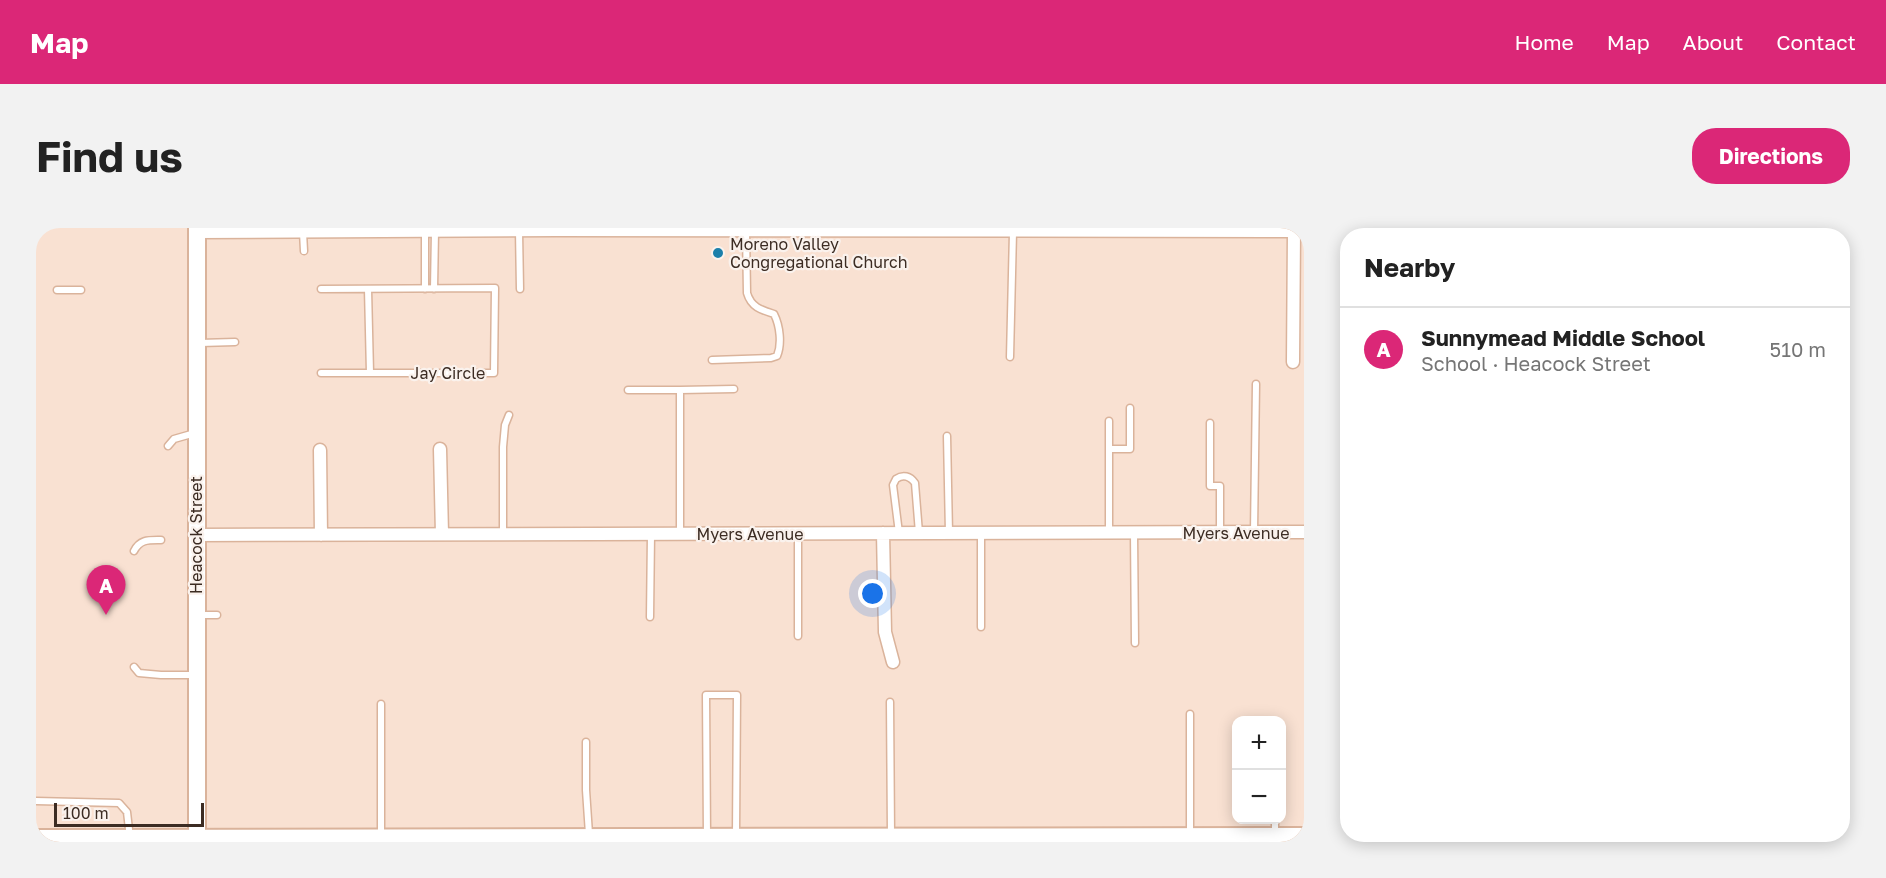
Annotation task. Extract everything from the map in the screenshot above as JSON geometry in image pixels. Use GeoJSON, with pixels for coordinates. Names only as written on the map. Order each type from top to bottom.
{"type":"FeatureCollection","features":[{"type":"Feature","properties":{"kind":"street"},"geometry":{"type":"LineString","coordinates":[[197,230],[303,232],[333,230],[1299,231],[1293,362]]}},
{"type":"Feature","properties":{"kind":"street","name":"Heacock Street"},"geometry":{"type":"LineString","coordinates":[[197,230],[195,535],[197,840]]}},
{"type":"Feature","properties":{"kind":"street"},"geometry":{"type":"LineString","coordinates":[[440,449],[442,534]]}},
{"type":"Feature","properties":{"kind":"street"},"geometry":{"type":"LineString","coordinates":[[320,450],[321,535]]}},
{"type":"Feature","properties":{"kind":"street","name":"Myers Avenue"},"geometry":{"type":"LineString","coordinates":[[195,535],[1304,532]]}},
{"type":"Feature","properties":{"kind":"street"},"geometry":{"type":"LineString","coordinates":[[884,533],[885,632],[893,662]]}},
{"type":"Feature","properties":{"kind":"street"},"geometry":{"type":"LineString","coordinates":[[39,839],[315,840],[381,837],[652,839],[707,836],[736,839],[1161,839],[1275,828],[1304,836]]}},
{"type":"Feature","properties":{"kind":"lane"},"geometry":{"type":"LineString","coordinates":[[424,289],[430,231]]}},
{"type":"Feature","properties":{"kind":"lane"},"geometry":{"type":"LineString","coordinates":[[430,231],[434,289]]}},
{"type":"Feature","properties":{"kind":"lane"},"geometry":{"type":"LineString","coordinates":[[519,231],[520,289]]}},
{"type":"Feature","properties":{"kind":"lane"},"geometry":{"type":"LineString","coordinates":[[712,360],[771,358],[779,353],[779,331],[774,314],[761,310],[750,301],[747,293],[746,231]]}},
{"type":"Feature","properties":{"kind":"lane"},"geometry":{"type":"LineString","coordinates":[[303,232],[304,251]]}},
{"type":"Feature","properties":{"kind":"lane"},"geometry":{"type":"LineString","coordinates":[[1010,357],[1013,232]]}},
{"type":"Feature","properties":{"kind":"lane","name":"Jay Circle"},"geometry":{"type":"LineString","coordinates":[[321,289],[495,288],[494,373],[321,373]]}},
{"type":"Feature","properties":{"kind":"lane"},"geometry":{"type":"LineString","coordinates":[[368,289],[370,373]]}},
{"type":"Feature","properties":{"kind":"lane"},"geometry":{"type":"LineString","coordinates":[[57,290],[81,290]]}},
{"type":"Feature","properties":{"kind":"lane"},"geometry":{"type":"LineString","coordinates":[[196,343],[235,342]]}},
{"type":"Feature","properties":{"kind":"lane"},"geometry":{"type":"LineString","coordinates":[[1254,532],[1256,384]]}},
{"type":"Feature","properties":{"kind":"lane"},"geometry":{"type":"LineString","coordinates":[[628,390],[734,389]]}},
{"type":"Feature","properties":{"kind":"lane"},"geometry":{"type":"LineString","coordinates":[[680,390],[681,534]]}},
{"type":"Feature","properties":{"kind":"lane"},"geometry":{"type":"LineString","coordinates":[[1109,449],[1130,449],[1130,408]]}},
{"type":"Feature","properties":{"kind":"lane"},"geometry":{"type":"LineString","coordinates":[[503,534],[503,447],[505,425],[509,415]]}},
{"type":"Feature","properties":{"kind":"lane"},"geometry":{"type":"LineString","coordinates":[[1109,421],[1109,533]]}},
{"type":"Feature","properties":{"kind":"lane"},"geometry":{"type":"LineString","coordinates":[[1210,423],[1210,486],[1220,486],[1220,532]]}},
{"type":"Feature","properties":{"kind":"lane"},"geometry":{"type":"LineString","coordinates":[[168,446],[174,439],[196,432]]}},
{"type":"Feature","properties":{"kind":"lane"},"geometry":{"type":"LineString","coordinates":[[947,436],[949,533]]}},
{"type":"Feature","properties":{"kind":"lane"},"geometry":{"type":"LineString","coordinates":[[899,533],[893,485],[896,479],[903,476],[915,483],[919,533]]}},
{"type":"Feature","properties":{"kind":"lane"},"geometry":{"type":"LineString","coordinates":[[981,533],[981,627]]}},
{"type":"Feature","properties":{"kind":"lane"},"geometry":{"type":"LineString","coordinates":[[1134,533],[1135,643]]}},
{"type":"Feature","properties":{"kind":"lane"},"geometry":{"type":"LineString","coordinates":[[650,617],[651,534]]}},
{"type":"Feature","properties":{"kind":"lane"},"geometry":{"type":"LineString","coordinates":[[798,534],[798,636]]}},
{"type":"Feature","properties":{"kind":"lane"},"geometry":{"type":"LineString","coordinates":[[134,551],[138,544],[145,540],[161,540]]}},
{"type":"Feature","properties":{"kind":"lane"},"geometry":{"type":"LineString","coordinates":[[196,615],[217,615]]}},
{"type":"Feature","properties":{"kind":"lane"},"geometry":{"type":"LineString","coordinates":[[134,667],[139,673],[196,675]]}},
{"type":"Feature","properties":{"kind":"lane"},"geometry":{"type":"LineString","coordinates":[[707,836],[706,695],[736,695],[736,839]]}},
{"type":"Feature","properties":{"kind":"lane"},"geometry":{"type":"LineString","coordinates":[[890,702],[891,839]]}},
{"type":"Feature","properties":{"kind":"lane"},"geometry":{"type":"LineString","coordinates":[[381,704],[381,837]]}},
{"type":"Feature","properties":{"kind":"lane"},"geometry":{"type":"LineString","coordinates":[[1190,714],[1190,836]]}},
{"type":"Feature","properties":{"kind":"lane"},"geometry":{"type":"LineString","coordinates":[[586,742],[589,837]]}},
{"type":"Feature","properties":{"kind":"lane"},"geometry":{"type":"LineString","coordinates":[[36,801],[119,802],[127,812],[130,838]]}},
{"type":"Feature","properties":{"kind":"place","name":"Moreno Valley Congregational Church"},"geometry":{"type":"Point","coordinates":[718,253]}},
{"type":"Feature","properties":{"kind":"place","name":"Sunnymead Middle School"},"geometry":{"type":"Point","coordinates":[106,615]}}]}
